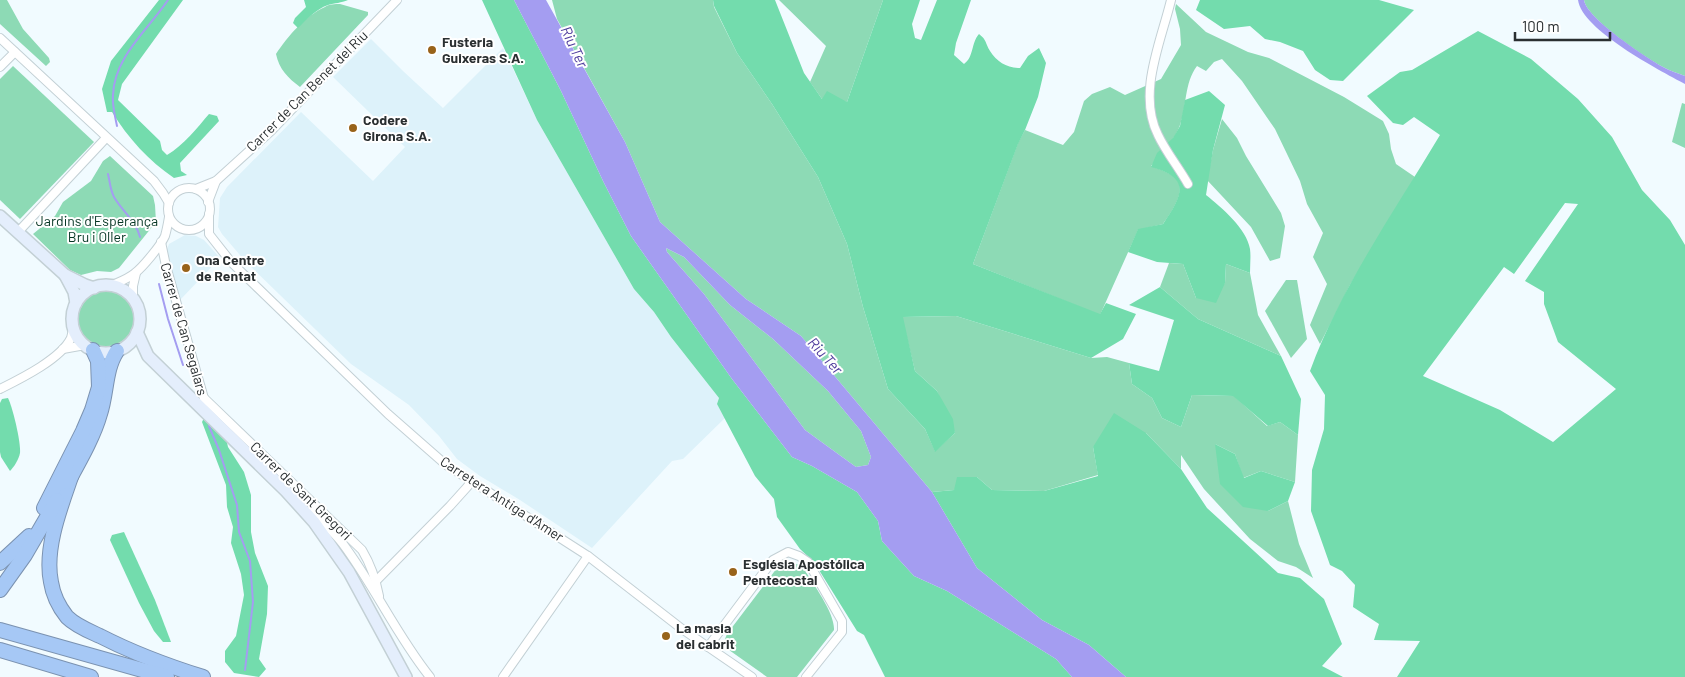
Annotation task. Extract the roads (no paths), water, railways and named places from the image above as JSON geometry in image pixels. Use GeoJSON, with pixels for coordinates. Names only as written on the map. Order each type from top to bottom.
{"type":"FeatureCollection","features":[{"type":"Feature","properties":{"kind":"highway"},"geometry":{"type":"LineString","coordinates":[[0,578],[14,560],[46,505],[92,410],[99,387],[98,361],[89,348]]}},
{"type":"Feature","properties":{"kind":"highway"},"geometry":{"type":"LineString","coordinates":[[0,590],[25,555],[72,474],[99,418],[105,399],[110,363],[120,350]]}},
{"type":"Feature","properties":{"kind":"highway"},"geometry":{"type":"LineString","coordinates":[[72,474],[58,515],[52,545],[51,582],[56,599],[62,610],[68,618],[78,625],[108,640],[170,667],[203,677]]}},
{"type":"Feature","properties":{"kind":"highway"},"geometry":{"type":"LineString","coordinates":[[0,563],[29,536]]}},
{"type":"Feature","properties":{"kind":"highway"},"geometry":{"type":"LineString","coordinates":[[0,630],[167,677]]}},
{"type":"Feature","properties":{"kind":"highway"},"geometry":{"type":"LineString","coordinates":[[0,650],[91,677]]}},
{"type":"Feature","properties":{"kind":"main road"},"geometry":{"type":"LineString","coordinates":[[0,216],[64,275],[74,292],[76,304]]}},
{"type":"Feature","properties":{"kind":"main road"},"geometry":{"type":"LineString","coordinates":[[64,275],[94,288]]}},
{"type":"Feature","properties":{"kind":"main road"},"geometry":{"type":"LineString","coordinates":[[110,286],[123,290],[134,299],[140,316],[137,332],[132,340],[120,350],[105,352],[89,348],[77,336],[73,326],[73,314],[76,304],[84,294],[94,288],[110,286]]}},
{"type":"Feature","properties":{"kind":"main road","name":"Carrer de Sant Gregori"},"geometry":{"type":"LineString","coordinates":[[137,332],[148,356],[286,491],[314,522],[350,572],[406,677]]}},
{"type":"Feature","properties":{"kind":"main road","name":"Carrer de Sant Gregori"},"geometry":{"type":"LineString","coordinates":[[120,350],[134,350],[148,356]]}},
{"type":"Feature","properties":{"kind":"street","name":"Carrer de Can Benet del Riu"},"geometry":{"type":"LineString","coordinates":[[196,189],[216,181],[295,107],[397,0]]}},
{"type":"Feature","properties":{"kind":"street"},"geometry":{"type":"LineString","coordinates":[[1171,0],[1151,78],[1150,110],[1158,135],[1188,184]]}},
{"type":"Feature","properties":{"kind":"street"},"geometry":{"type":"LineString","coordinates":[[0,38],[154,181],[164,192],[169,203]]}},
{"type":"Feature","properties":{"kind":"street"},"geometry":{"type":"LineString","coordinates":[[0,67],[14,52]]}},
{"type":"Feature","properties":{"kind":"street"},"geometry":{"type":"LineString","coordinates":[[18,232],[106,138]]}},
{"type":"Feature","properties":{"kind":"street"},"geometry":{"type":"LineString","coordinates":[[154,181],[170,190],[196,189],[202,193],[208,202],[209,234],[193,229],[182,229],[163,240]]}},
{"type":"Feature","properties":{"kind":"street","name":"Carrer de Can Benet del Riu"},"geometry":{"type":"LineString","coordinates":[[208,202],[216,181]]}},
{"type":"Feature","properties":{"kind":"street"},"geometry":{"type":"LineString","coordinates":[[110,286],[124,281],[136,273],[163,240],[168,226],[169,203],[172,196],[181,189]]}},
{"type":"Feature","properties":{"kind":"street"},"geometry":{"type":"LineString","coordinates":[[169,214],[174,223],[182,229]]}},
{"type":"Feature","properties":{"kind":"street"},"geometry":{"type":"LineString","coordinates":[[193,229],[203,224],[209,214]]}},
{"type":"Feature","properties":{"kind":"street","name":"Carretera Antiga d'Amer"},"geometry":{"type":"LineString","coordinates":[[209,234],[232,262],[423,446],[470,481],[530,517],[588,556],[682,629],[752,677]]}},
{"type":"Feature","properties":{"kind":"street","name":"Carrer de Can Segalars"},"geometry":{"type":"LineString","coordinates":[[163,240],[166,266],[208,415]]}},
{"type":"Feature","properties":{"kind":"street"},"geometry":{"type":"LineString","coordinates":[[134,299],[133,286],[136,273]]}},
{"type":"Feature","properties":{"kind":"street"},"geometry":{"type":"LineString","coordinates":[[0,389],[35,369],[63,349],[71,338],[73,326]]}},
{"type":"Feature","properties":{"kind":"street"},"geometry":{"type":"LineString","coordinates":[[63,349],[89,348]]}},
{"type":"Feature","properties":{"kind":"street","name":"Carrer de Sant Gregori"},"geometry":{"type":"LineString","coordinates":[[204,398],[357,544],[366,556],[373,583]]}},
{"type":"Feature","properties":{"kind":"street"},"geometry":{"type":"LineString","coordinates":[[430,677],[419,663],[378,596],[373,583],[450,506],[468,486],[470,481]]}},
{"type":"Feature","properties":{"kind":"street","name":"Carrer de Sant Gregori"},"geometry":{"type":"LineString","coordinates":[[286,491],[306,507],[342,543],[373,583]]}},
{"type":"Feature","properties":{"kind":"street"},"geometry":{"type":"LineString","coordinates":[[708,647],[773,560],[788,552],[808,562],[842,621],[842,632],[806,677]]}},
{"type":"Feature","properties":{"kind":"street"},"geometry":{"type":"LineString","coordinates":[[503,677],[588,556]]}},
{"type":"Feature","properties":{"kind":"waterway"},"geometry":{"type":"LineString","coordinates":[[117,126],[113,99],[119,68],[133,44],[168,0]]}},
{"type":"Feature","properties":{"kind":"waterway"},"geometry":{"type":"LineString","coordinates":[[108,174],[114,197],[132,221],[140,237]]}},
{"type":"Feature","properties":{"kind":"waterway"},"geometry":{"type":"LineString","coordinates":[[159,284],[183,365]]}},
{"type":"Feature","properties":{"kind":"waterway"},"geometry":{"type":"LineString","coordinates":[[209,426],[237,505],[239,532],[250,561],[253,602],[245,670]]}},
{"type":"Feature","properties":{"kind":"place","name":"Fusteria Guixeras S.A."},"geometry":{"type":"Point","coordinates":[432,50]}},
{"type":"Feature","properties":{"kind":"place","name":"Codere Girona S.A."},"geometry":{"type":"Point","coordinates":[353,128]}},
{"type":"Feature","properties":{"kind":"place","name":"Ona Centre de Rentat"},"geometry":{"type":"Point","coordinates":[186,268]}},
{"type":"Feature","properties":{"kind":"place","name":"Església Apostólica Pentecostal"},"geometry":{"type":"Point","coordinates":[733,572]}},
{"type":"Feature","properties":{"kind":"place","name":"La masia del cabrit"},"geometry":{"type":"Point","coordinates":[666,636]}},
{"type":"Feature","properties":{"kind":"water label","name":"Riu Ter"},"geometry":{"type":"Point","coordinates":[574,47]}},
{"type":"Feature","properties":{"kind":"water label","name":"Riu Ter"},"geometry":{"type":"Point","coordinates":[825,356]}},
{"type":"Feature","properties":{"kind":"park label","name":"Jardins d'Esperança Bru i Oller"},"geometry":{"type":"Point","coordinates":[97,230]}}]}
